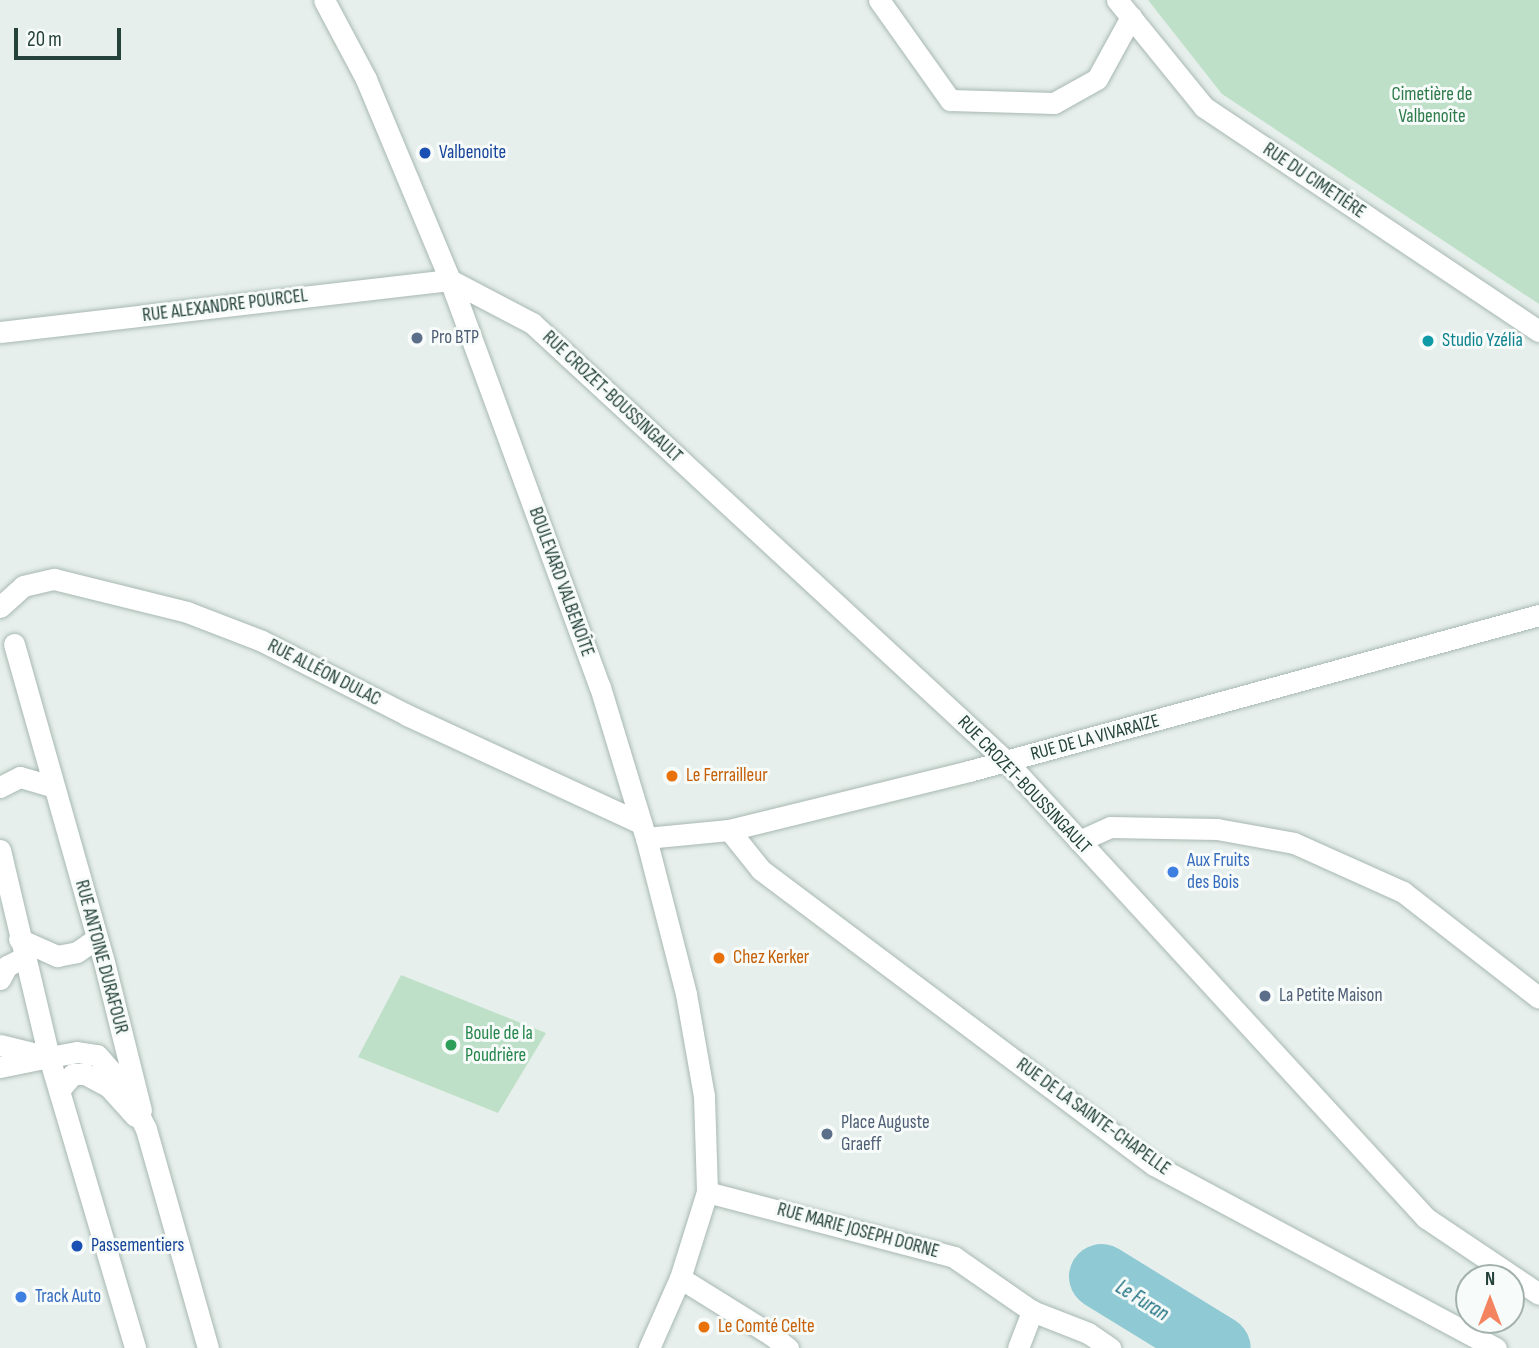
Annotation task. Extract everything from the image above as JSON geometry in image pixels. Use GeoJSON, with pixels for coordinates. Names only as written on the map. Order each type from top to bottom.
{"type":"FeatureCollection","features":[{"type":"Feature","properties":{"kind":"street","name":"BOULEVARD VALBENOÎTE"},"geometry":{"type":"LineString","coordinates":[[324,0],[366,79],[450,280],[600,687],[644,830],[686,994],[704,1096],[707,1192],[681,1278],[649,1348]]}},
{"type":"Feature","properties":{"kind":"street"},"geometry":{"type":"LineString","coordinates":[[879,0],[950,100],[1054,103],[1097,79],[1131,17]]}},
{"type":"Feature","properties":{"kind":"street","name":"RUE DU CIMETIÈRE"},"geometry":{"type":"LineString","coordinates":[[1117,0],[1204,107],[1539,331]]}},
{"type":"Feature","properties":{"kind":"street","name":"RUE ALEXANDRE POURCEL"},"geometry":{"type":"LineString","coordinates":[[0,332],[450,280]]}},
{"type":"Feature","properties":{"kind":"street","name":"RUE CROZET-BOUSSINGAULT"},"geometry":{"type":"LineString","coordinates":[[450,280],[532,323],[1007,762],[1426,1218],[1539,1294]]}},
{"type":"Feature","properties":{"kind":"street","name":"RUE ALLÉON DULAC"},"geometry":{"type":"LineString","coordinates":[[0,607],[23,586],[54,579],[187,612],[262,640],[407,715],[644,830]]}},
{"type":"Feature","properties":{"kind":"street","name":"RUE DE LA VIVARAIZE"},"geometry":{"type":"LineString","coordinates":[[644,830],[729,830],[1007,762],[1539,615]]}},
{"type":"Feature","properties":{"kind":"street","name":"RUE ANTOINE DURAFOUR"},"geometry":{"type":"LineString","coordinates":[[14,644],[52,786],[97,937],[146,1129],[208,1348]]}},
{"type":"Feature","properties":{"kind":"street"},"geometry":{"type":"LineString","coordinates":[[0,787],[20,777],[52,786]]}},
{"type":"Feature","properties":{"kind":"street"},"geometry":{"type":"LineString","coordinates":[[1079,841],[1110,827],[1217,829],[1294,843],[1402,892],[1539,998]]}},
{"type":"Feature","properties":{"kind":"street","name":"RUE DE LA SAINTE-CHAPELLE"},"geometry":{"type":"LineString","coordinates":[[729,830],[761,870],[1154,1165],[1496,1348]]}},
{"type":"Feature","properties":{"kind":"street"},"geometry":{"type":"LineString","coordinates":[[0,850],[21,948],[49,1056],[135,1348]]}},
{"type":"Feature","properties":{"kind":"street"},"geometry":{"type":"LineString","coordinates":[[21,948],[57,956],[77,952],[97,937]]}},
{"type":"Feature","properties":{"kind":"street"},"geometry":{"type":"LineString","coordinates":[[0,979],[21,948]]}},
{"type":"Feature","properties":{"kind":"street"},"geometry":{"type":"LineString","coordinates":[[0,1045],[49,1056]]}},
{"type":"Feature","properties":{"kind":"street","name":"RUE ANTOINE DURAFOUR"},"geometry":{"type":"LineString","coordinates":[[49,1056],[77,1052],[97,1055],[125,1087],[146,1129]]}},
{"type":"Feature","properties":{"kind":"street"},"geometry":{"type":"LineString","coordinates":[[0,1067],[49,1056]]}},
{"type":"Feature","properties":{"kind":"street","name":"RUE ANTOINE DURAFOUR"},"geometry":{"type":"LineString","coordinates":[[60,1090],[76,1073],[97,1079],[146,1129]]}},
{"type":"Feature","properties":{"kind":"street","name":"RUE MARIE JOSEPH DORNE"},"geometry":{"type":"LineString","coordinates":[[707,1192],[954,1257],[1032,1311],[1088,1333],[1110,1348]]}},
{"type":"Feature","properties":{"kind":"street"},"geometry":{"type":"LineString","coordinates":[[681,1278],[788,1348]]}},
{"type":"Feature","properties":{"kind":"street"},"geometry":{"type":"LineString","coordinates":[[1018,1348],[1032,1311]]}},
{"type":"Feature","properties":{"kind":"green space","name":"Cimetière de Valbenoîte"},"geometry":{"type":"Polygon","coordinates":[[[1148,0],[1539,0],[1539,304],[1222,94],[1148,0]]]}},
{"type":"Feature","properties":{"kind":"green space","name":"Boule de la Poudrière"},"geometry":{"type":"Polygon","coordinates":[[[401,975],[546,1033],[498,1113],[358,1057],[401,975]]]}},
{"type":"Feature","properties":{"kind":"waterway","name":"Le Furan"},"geometry":{"type":"LineString","coordinates":[[1101,1276],[1218,1348]]}},
{"type":"Feature","properties":{"kind":"place","name":"Valbenoite"},"geometry":{"type":"Point","coordinates":[425,153]}},
{"type":"Feature","properties":{"kind":"place","name":"Pro BTP"},"geometry":{"type":"Point","coordinates":[417,338]}},
{"type":"Feature","properties":{"kind":"place","name":"Studio Yzélia"},"geometry":{"type":"Point","coordinates":[1428,341]}},
{"type":"Feature","properties":{"kind":"place","name":"Le Ferrailleur"},"geometry":{"type":"Point","coordinates":[672,776]}},
{"type":"Feature","properties":{"kind":"place","name":"Aux Fruits des Bois"},"geometry":{"type":"Point","coordinates":[1173,872]}},
{"type":"Feature","properties":{"kind":"place","name":"Chez Kerker"},"geometry":{"type":"Point","coordinates":[719,958]}},
{"type":"Feature","properties":{"kind":"place","name":"La Petite Maison"},"geometry":{"type":"Point","coordinates":[1265,996]}},
{"type":"Feature","properties":{"kind":"place","name":"Boule de la Poudrière"},"geometry":{"type":"Point","coordinates":[451,1045]}},
{"type":"Feature","properties":{"kind":"place","name":"Place Auguste Graeff"},"geometry":{"type":"Point","coordinates":[827,1134]}},
{"type":"Feature","properties":{"kind":"place","name":"Passementiers"},"geometry":{"type":"Point","coordinates":[77,1246]}},
{"type":"Feature","properties":{"kind":"place","name":"Track Auto"},"geometry":{"type":"Point","coordinates":[21,1297]}},
{"type":"Feature","properties":{"kind":"place","name":"Le Comté Celte"},"geometry":{"type":"Point","coordinates":[704,1327]}}]}
